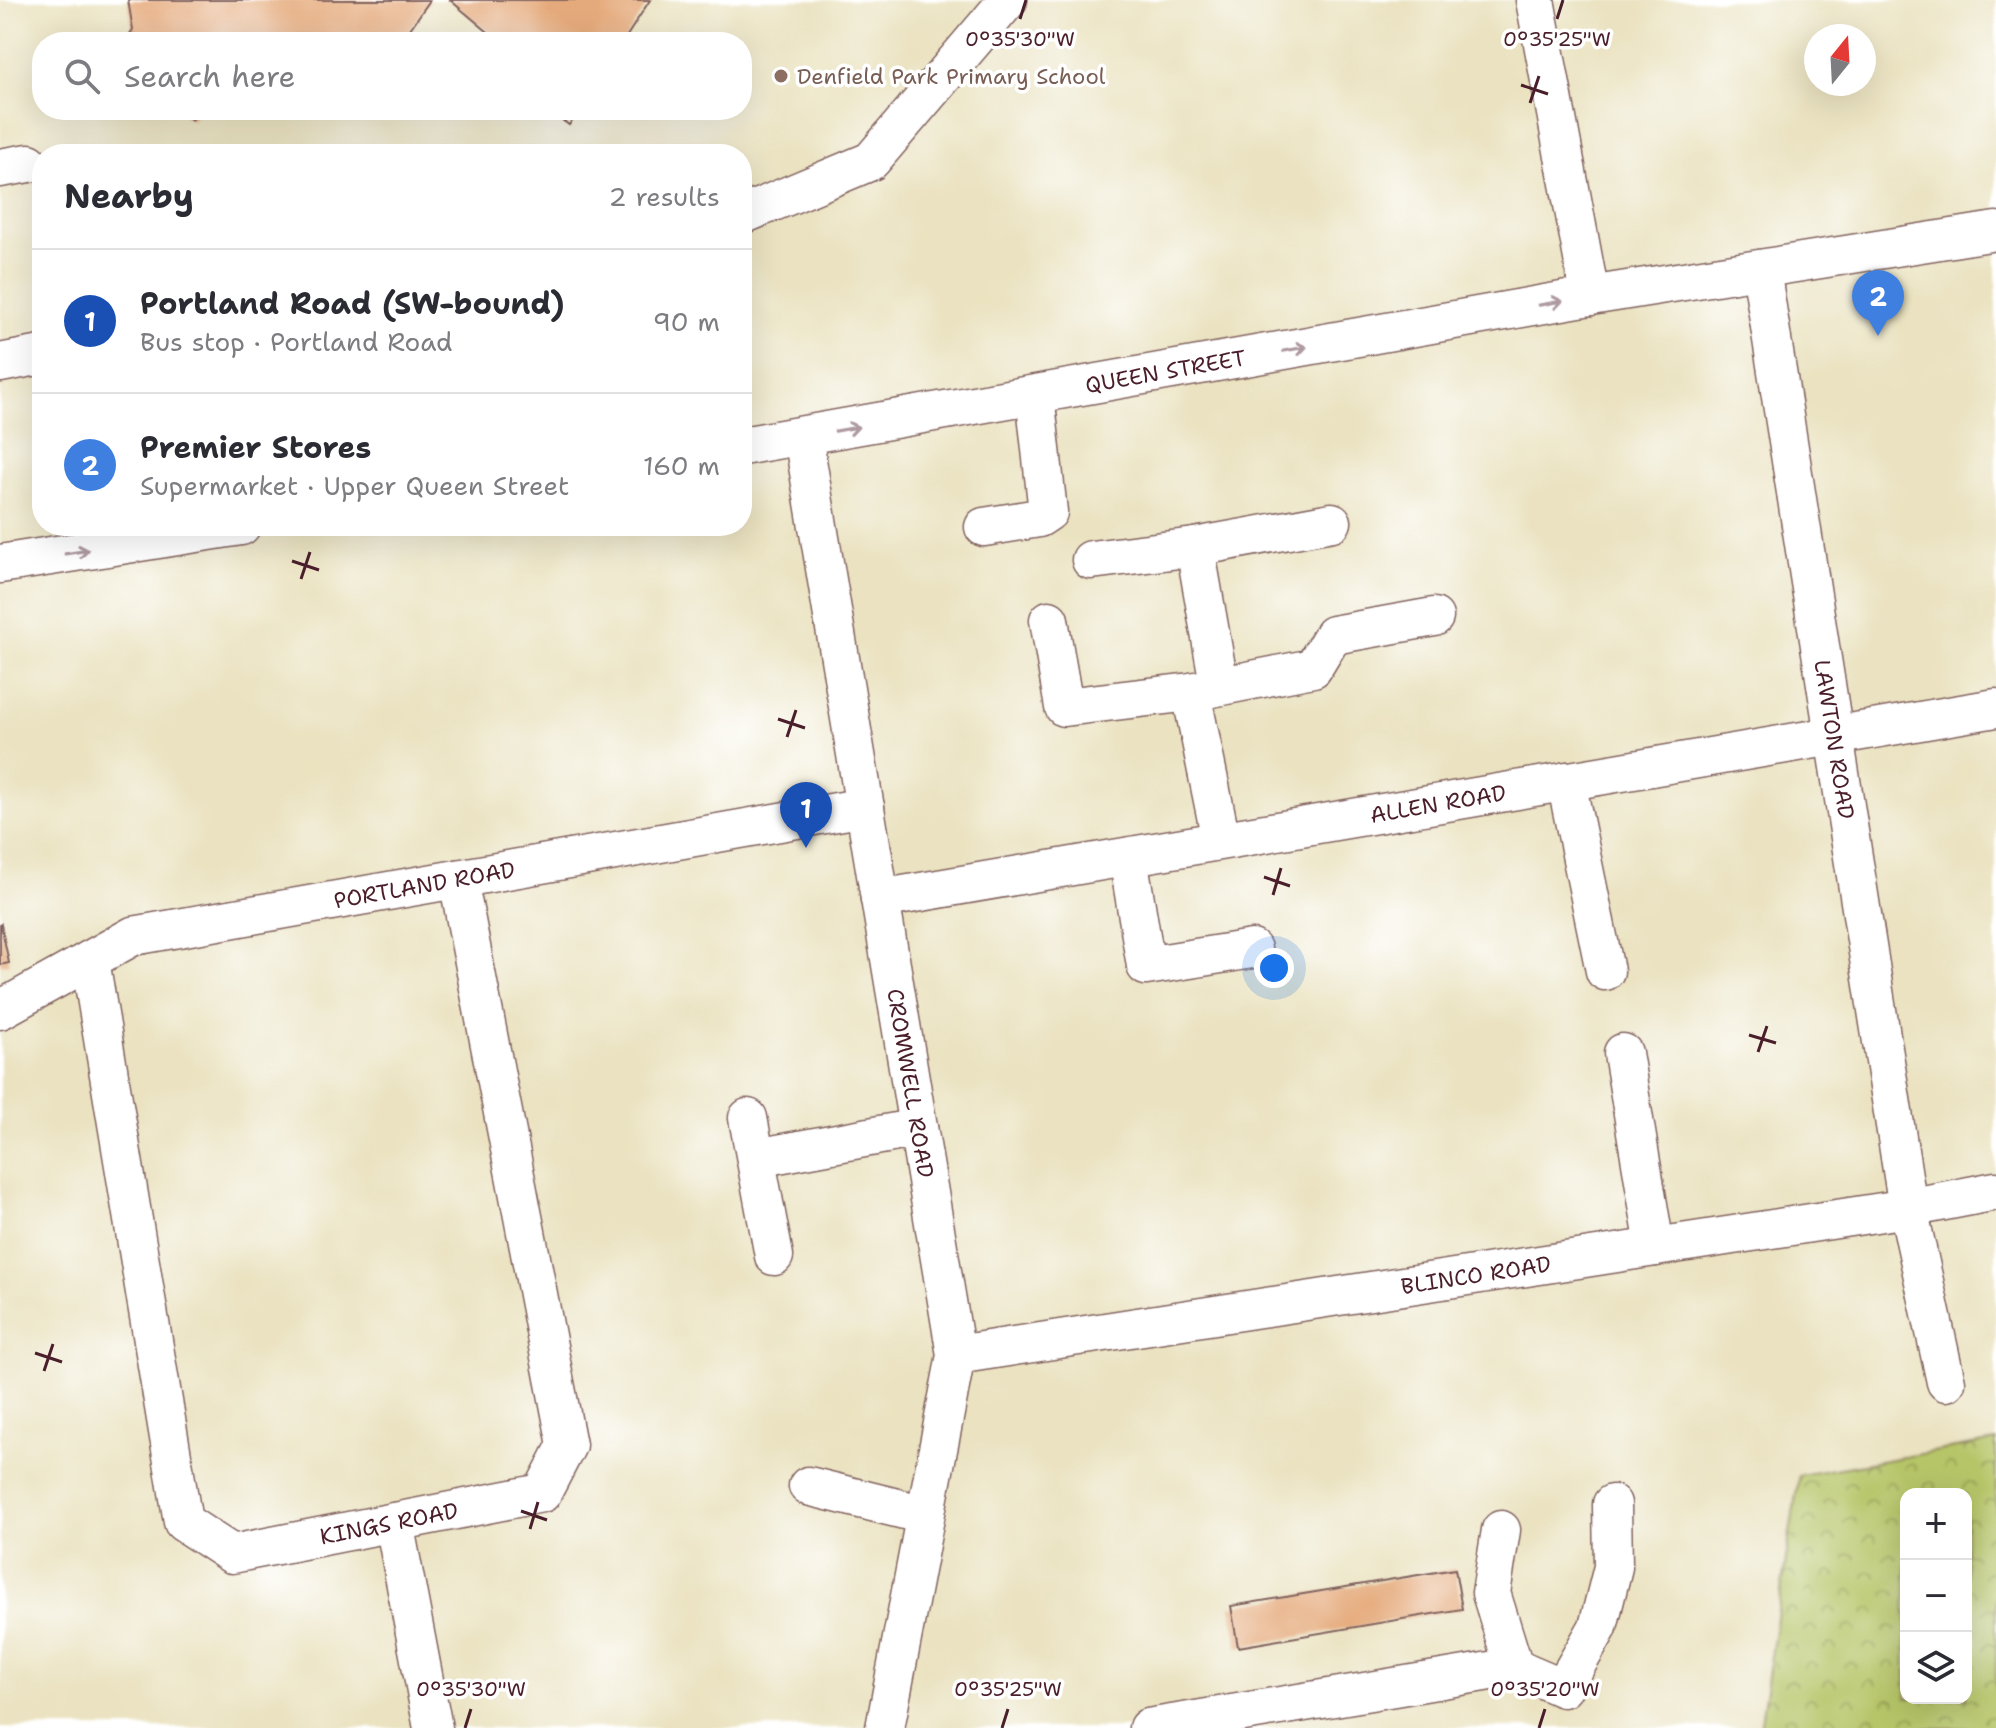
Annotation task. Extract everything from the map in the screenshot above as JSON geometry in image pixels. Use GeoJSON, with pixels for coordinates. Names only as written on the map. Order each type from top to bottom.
{"type":"FeatureCollection","features":[{"type":"Feature","properties":{"kind":"street"},"geometry":{"type":"LineString","coordinates":[[752,211],[871,161],[1008,0]]}},
{"type":"Feature","properties":{"kind":"street"},"geometry":{"type":"LineString","coordinates":[[1535,0],[1590,296]]}},
{"type":"Feature","properties":{"kind":"street","name":"QUEEN STREET"},"geometry":{"type":"LineString","coordinates":[[752,444],[1590,296],[1996,231]]}},
{"type":"Feature","properties":{"kind":"street","name":"LAWTON ROAD"},"geometry":{"type":"LineString","coordinates":[[1761,269],[1908,1208],[1946,1382]]}},
{"type":"Feature","properties":{"kind":"street"},"geometry":{"type":"LineString","coordinates":[[0,363],[32,357]]}},
{"type":"Feature","properties":{"kind":"street"},"geometry":{"type":"LineString","coordinates":[[984,527],[1039,518],[1048,512],[1035,395]]}},
{"type":"Feature","properties":{"kind":"street","name":"CROMWELL ROAD"},"geometry":{"type":"LineString","coordinates":[[803,436],[956,1355],[885,1728]]}},
{"type":"Feature","properties":{"kind":"street"},"geometry":{"type":"LineString","coordinates":[[1091,560],[1195,547],[1332,522]]}},
{"type":"Feature","properties":{"kind":"street"},"geometry":{"type":"LineString","coordinates":[[0,564],[178,536]]}},
{"type":"Feature","properties":{"kind":"street"},"geometry":{"type":"LineString","coordinates":[[1195,547],[1205,688],[1221,840]]}},
{"type":"Feature","properties":{"kind":"street"},"geometry":{"type":"LineString","coordinates":[[1049,620],[1064,707],[1205,688],[1313,668],[1333,635],[1434,617]]}},
{"type":"Feature","properties":{"kind":"street","name":"ALLEN ROAD"},"geometry":{"type":"LineString","coordinates":[[880,899],[1996,708]]}},
{"type":"Feature","properties":{"kind":"street"},"geometry":{"type":"LineString","coordinates":[[1566,781],[1605,971]]}},
{"type":"Feature","properties":{"kind":"street","name":"PORTLAND ROAD"},"geometry":{"type":"LineString","coordinates":[[0,1010],[133,936],[865,807]]}},
{"type":"Feature","properties":{"kind":"street"},"geometry":{"type":"LineString","coordinates":[[1128,857],[1146,966],[1252,949]]}},
{"type":"Feature","properties":{"kind":"street","name":"KINGS ROAD"},"geometry":{"type":"LineString","coordinates":[[90,960],[183,1522],[232,1554],[542,1493],[567,1445],[458,879]]}},
{"type":"Feature","properties":{"kind":"street"},"geometry":{"type":"LineString","coordinates":[[1623,1053],[1655,1247]]}},
{"type":"Feature","properties":{"kind":"street"},"geometry":{"type":"LineString","coordinates":[[748,1118],[774,1256]]}},
{"type":"Feature","properties":{"kind":"street"},"geometry":{"type":"LineString","coordinates":[[756,1158],[918,1128]]}},
{"type":"Feature","properties":{"kind":"street","name":"BLINCO ROAD"},"geometry":{"type":"LineString","coordinates":[[956,1355],[1908,1208],[1996,1191]]}},
{"type":"Feature","properties":{"kind":"street"},"geometry":{"type":"LineString","coordinates":[[808,1486],[925,1515]]}},
{"type":"Feature","properties":{"kind":"street"},"geometry":{"type":"LineString","coordinates":[[1148,1728],[1320,1714],[1514,1667],[1563,1688],[1598,1627],[1613,1567],[1612,1504]]}},
{"type":"Feature","properties":{"kind":"street"},"geometry":{"type":"LineString","coordinates":[[394,1522],[433,1728]]}},
{"type":"Feature","properties":{"kind":"street"},"geometry":{"type":"LineString","coordinates":[[1501,1530],[1491,1593],[1514,1667]]}},
{"type":"Feature","properties":{"kind":"green space"},"geometry":{"type":"Polygon","coordinates":[[[1996,1441],[1996,1728],[1760,1728],[1799,1475],[1996,1441]]]}},
{"type":"Feature","properties":{"kind":"building"},"geometry":{"type":"Polygon","coordinates":[[[128,0],[430,0],[408,32],[132,32],[128,0]]]}},
{"type":"Feature","properties":{"kind":"building"},"geometry":{"type":"Polygon","coordinates":[[[450,0],[650,0],[629,32],[488,32],[450,0]]]}},
{"type":"Feature","properties":{"kind":"building"},"geometry":{"type":"Polygon","coordinates":[[[0,925],[9,963],[0,965],[0,925]]]}},
{"type":"Feature","properties":{"kind":"building"},"geometry":{"type":"Polygon","coordinates":[[[1455,1569],[1462,1609],[1238,1647],[1231,1606],[1455,1569]]]}},
{"type":"Feature","properties":{"kind":"place","name":"Denfield Park Primary School"},"geometry":{"type":"Point","coordinates":[781,76]}},
{"type":"Feature","properties":{"kind":"place","name":"Premier Stores"},"geometry":{"type":"Point","coordinates":[1878,336]}},
{"type":"Feature","properties":{"kind":"place","name":"Portland Road (SW-bound)"},"geometry":{"type":"Point","coordinates":[806,848]}}]}
